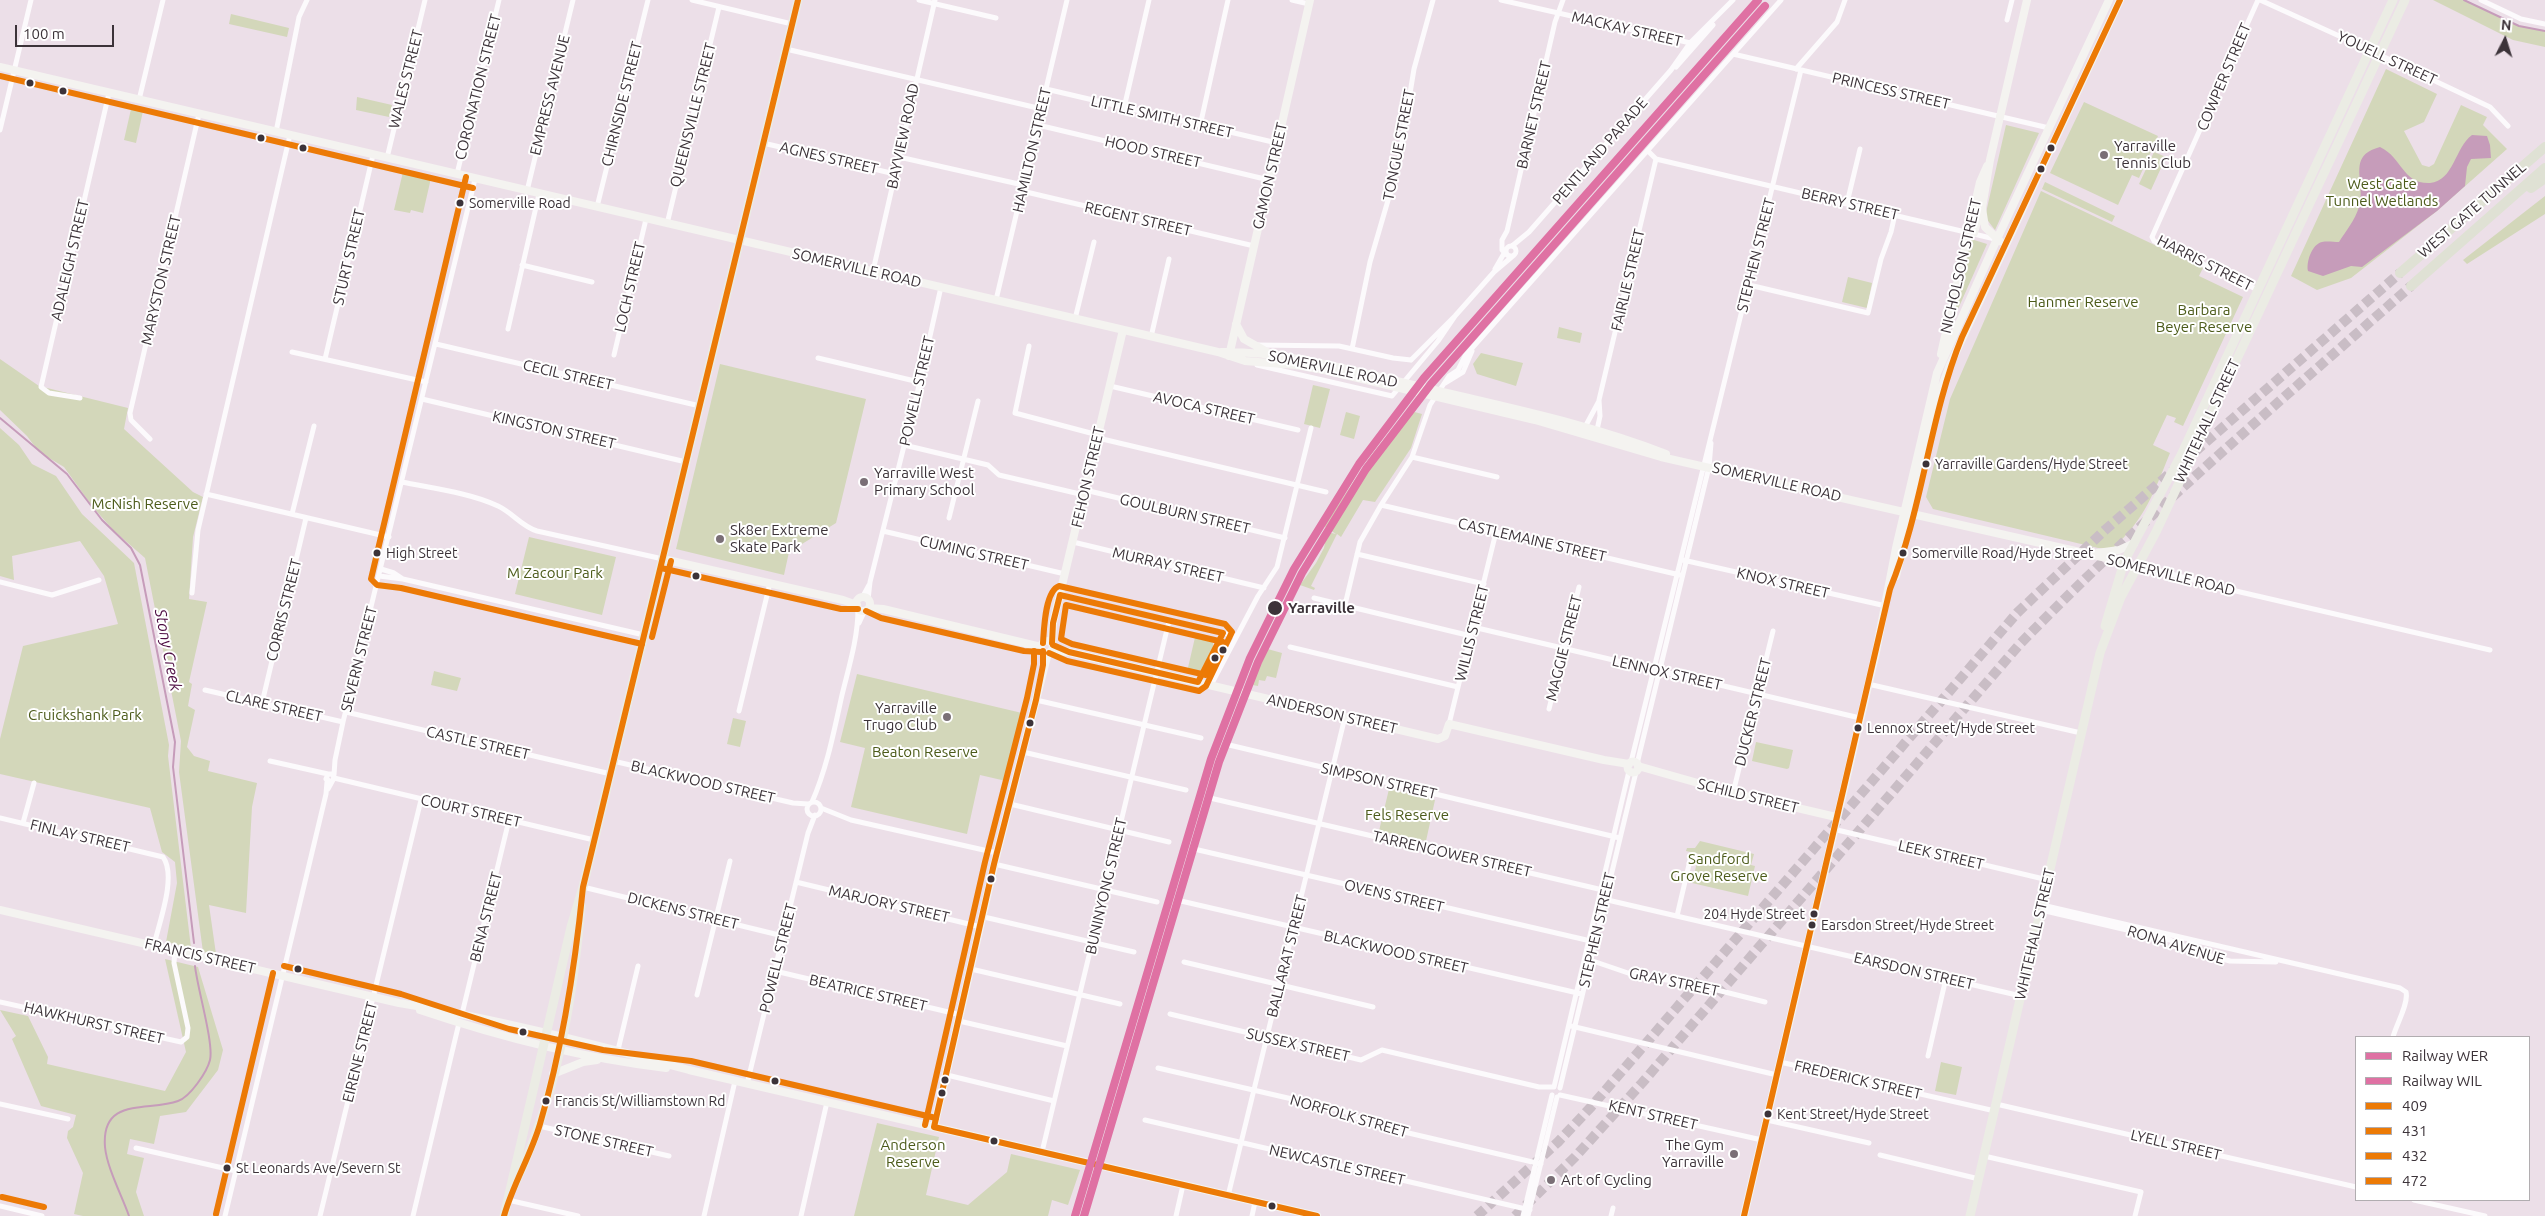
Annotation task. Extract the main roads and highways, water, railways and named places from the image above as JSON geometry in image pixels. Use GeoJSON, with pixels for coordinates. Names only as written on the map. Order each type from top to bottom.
{"type":"FeatureCollection","features":[{"type":"Feature","properties":{"kind":"highway","name":"WEST GATE TUNNEL"},"geometry":{"type":"LineString","coordinates":[[2400,273],[2545,147]]}},
{"type":"Feature","properties":{"kind":"highway","name":"WEST GATE TUNNEL"},"geometry":{"type":"LineString","coordinates":[[2411,286],[2545,168]]}},
{"type":"Feature","properties":{"kind":"highway"},"geometry":{"type":"LineString","coordinates":[[2508,201],[2545,178]]}},
{"type":"Feature","properties":{"kind":"main road"},"geometry":{"type":"LineString","coordinates":[[504,1216],[571,927],[583,887],[798,0]]}},
{"type":"Feature","properties":{"kind":"main road","name":"WHITEHALL STREET"},"geometry":{"type":"LineString","coordinates":[[2320,170],[2393,0]]}},
{"type":"Feature","properties":{"kind":"main road","name":"WHITEHALL STREET"},"geometry":{"type":"LineString","coordinates":[[1970,1216],[2109,608],[2124,562],[2182,453],[2320,170],[2380,55],[2405,0]]}},
{"type":"Feature","properties":{"kind":"main road","name":"YOUELL STREET"},"geometry":{"type":"LineString","coordinates":[[2370,50],[2380,55]]}},
{"type":"Feature","properties":{"kind":"main road","name":"WHITEHALL STREET"},"geometry":{"type":"LineString","coordinates":[[2100,653],[2121,597],[2156,532],[2262,292]]}},
{"type":"Feature","properties":{"kind":"main road","name":"SOMERVILLE ROAD"},"geometry":{"type":"LineString","coordinates":[[2124,562],[2137,565]]}},
{"type":"Feature","properties":{"kind":"main road"},"geometry":{"type":"LineString","coordinates":[[508,1200],[528,1158],[539,1126],[559,1049],[574,973],[583,887]]}},
{"type":"Feature","properties":{"kind":"waterway"},"geometry":{"type":"LineString","coordinates":[[2464,0],[2519,26],[2545,31]]}},
{"type":"Feature","properties":{"kind":"waterway","name":"Stony Creek"},"geometry":{"type":"LineString","coordinates":[[0,418],[67,474],[102,520],[131,548],[140,565],[175,742],[173,767],[194,943]]}},
{"type":"Feature","properties":{"kind":"waterway","name":"Stony Creek"},"geometry":{"type":"LineString","coordinates":[[129,1216],[106,1155],[106,1131],[111,1120],[119,1113],[129,1109],[166,1104],[183,1099],[197,1084],[205,1071],[210,1060],[210,1041],[195,966]]}},
{"type":"Feature","properties":{"kind":"tunnel"},"geometry":{"type":"LineString","coordinates":[[1477,1216],[1558,1142],[1591,1107],[2017,613],[2105,530],[2400,273]]}},
{"type":"Feature","properties":{"kind":"tunnel"},"geometry":{"type":"LineString","coordinates":[[1515,1216],[1575,1157],[1642,1083],[2019,645],[2162,506],[2411,286]]}},
{"type":"Feature","properties":{"kind":"rail line","name":"WER"},"geometry":{"type":"LineString","coordinates":[[1075,1216],[1211,759],[1250,658],[1294,569],[1359,464],[1424,378],[1758,0]]}},
{"type":"Feature","properties":{"kind":"rail line","name":"WIL"},"geometry":{"type":"LineString","coordinates":[[1084,1216],[1219,762],[1258,662],[1302,573],[1366,469],[1431,384],[1765,6]]}},
{"type":"Feature","properties":{"kind":"place","name":"Yarraville Tennis Club"},"geometry":{"type":"Point","coordinates":[2104,155]}},
{"type":"Feature","properties":{"kind":"place","name":"Somerville Road"},"geometry":{"type":"Point","coordinates":[460,203]}},
{"type":"Feature","properties":{"kind":"place","name":"Yarraville Gardens/Hyde Street"},"geometry":{"type":"Point","coordinates":[1926,464]}},
{"type":"Feature","properties":{"kind":"place","name":"Yarraville West Primary School"},"geometry":{"type":"Point","coordinates":[864,482]}},
{"type":"Feature","properties":{"kind":"place","name":"Sk8er Extreme Skate Park"},"geometry":{"type":"Point","coordinates":[720,539]}},
{"type":"Feature","properties":{"kind":"place","name":"High Street"},"geometry":{"type":"Point","coordinates":[377,553]}},
{"type":"Feature","properties":{"kind":"place","name":"Somerville Road/Hyde Street"},"geometry":{"type":"Point","coordinates":[1903,553]}},
{"type":"Feature","properties":{"kind":"place","name":"Yarraville"},"geometry":{"type":"Point","coordinates":[1275,608]}},
{"type":"Feature","properties":{"kind":"place","name":"Yarraville Trugo Club"},"geometry":{"type":"Point","coordinates":[947,717]}},
{"type":"Feature","properties":{"kind":"place","name":"Lennox Street/Hyde Street"},"geometry":{"type":"Point","coordinates":[1858,728]}},
{"type":"Feature","properties":{"kind":"place","name":"204 Hyde Street"},"geometry":{"type":"Point","coordinates":[1814,914]}},
{"type":"Feature","properties":{"kind":"place","name":"Earsdon Street/Hyde Street"},"geometry":{"type":"Point","coordinates":[1812,925]}},
{"type":"Feature","properties":{"kind":"place","name":"Francis St/Williamstown Rd"},"geometry":{"type":"Point","coordinates":[546,1101]}},
{"type":"Feature","properties":{"kind":"place","name":"Kent Street/Hyde Street"},"geometry":{"type":"Point","coordinates":[1768,1114]}},
{"type":"Feature","properties":{"kind":"place","name":"The Gym Yarraville"},"geometry":{"type":"Point","coordinates":[1734,1154]}},
{"type":"Feature","properties":{"kind":"place","name":"St Leonards Ave/Severn St"},"geometry":{"type":"Point","coordinates":[227,1168]}},
{"type":"Feature","properties":{"kind":"place","name":"Art of Cycling"},"geometry":{"type":"Point","coordinates":[1551,1180]}},
{"type":"Feature","properties":{"kind":"park label","name":"West Gate Tunnel Wetlands"},"geometry":{"type":"Point","coordinates":[2382,192]}},
{"type":"Feature","properties":{"kind":"park label","name":"Hanmer Reserve"},"geometry":{"type":"Point","coordinates":[2083,302]}},
{"type":"Feature","properties":{"kind":"park label","name":"Barbara Beyer Reserve"},"geometry":{"type":"Point","coordinates":[2204,318]}},
{"type":"Feature","properties":{"kind":"park label","name":"McNish Reserve"},"geometry":{"type":"Point","coordinates":[145,504]}},
{"type":"Feature","properties":{"kind":"park label","name":"M Zacour Park"},"geometry":{"type":"Point","coordinates":[555,573]}},
{"type":"Feature","properties":{"kind":"park label","name":"Cruickshank Park"},"geometry":{"type":"Point","coordinates":[85,715]}},
{"type":"Feature","properties":{"kind":"park label","name":"Beaton Reserve"},"geometry":{"type":"Point","coordinates":[925,752]}},
{"type":"Feature","properties":{"kind":"park label","name":"Fels Reserve"},"geometry":{"type":"Point","coordinates":[1407,815]}},
{"type":"Feature","properties":{"kind":"park label","name":"Sandford Grove Reserve"},"geometry":{"type":"Point","coordinates":[1719,868]}},
{"type":"Feature","properties":{"kind":"park label","name":"Anderson Reserve"},"geometry":{"type":"Point","coordinates":[913,1154]}}]}
